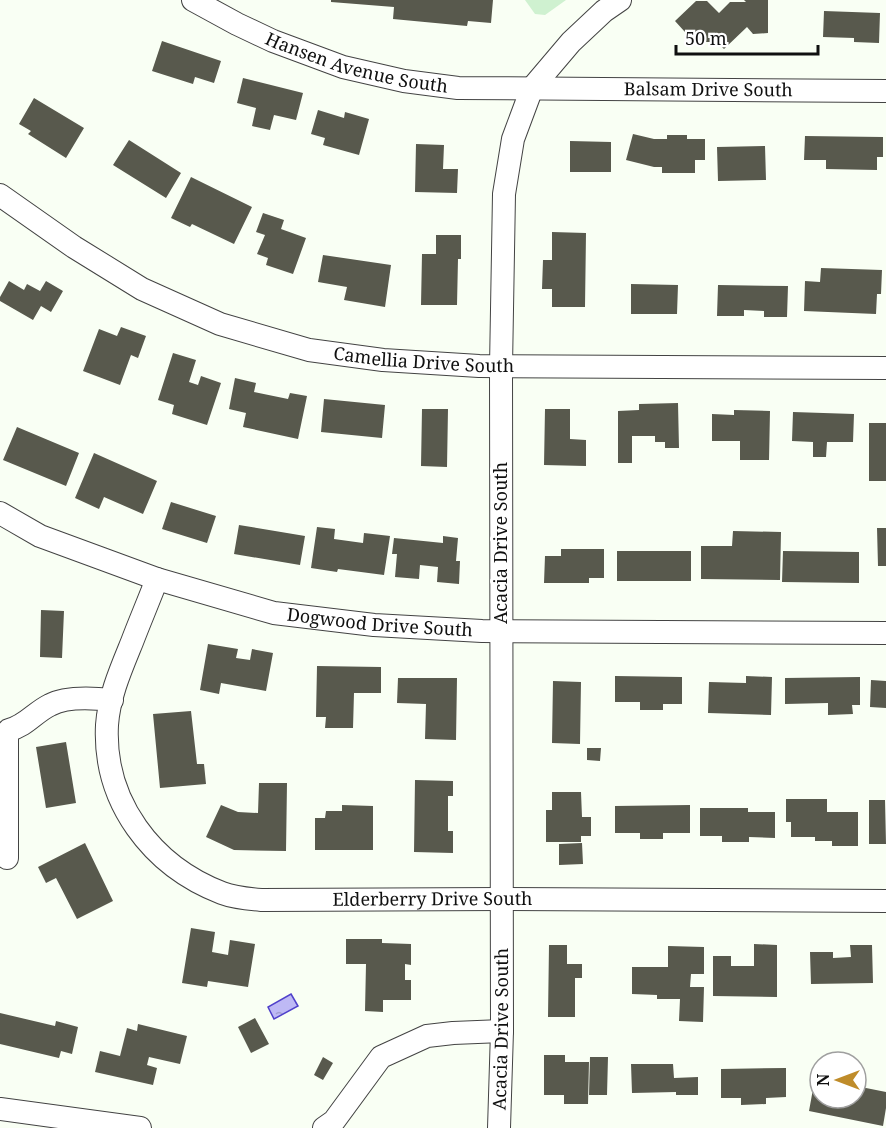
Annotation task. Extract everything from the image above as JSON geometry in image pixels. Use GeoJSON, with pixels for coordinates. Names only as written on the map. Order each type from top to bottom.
{"type":"FeatureCollection","features":[{"type":"Feature","properties":{"kind":"street","name":"Hansen Avenue South"},"geometry":{"type":"LineString","coordinates":[[193,0],[273,41],[343,66],[404,81],[458,88],[532,88]]}},
{"type":"Feature","properties":{"kind":"street","name":"Acacia Drive South"},"geometry":{"type":"LineString","coordinates":[[499,1128],[502,1031],[501,367],[504,194],[513,139],[532,88],[571,42],[604,11],[620,0]]}},
{"type":"Feature","properties":{"kind":"street","name":"Balsam Drive South"},"geometry":{"type":"LineString","coordinates":[[532,88],[886,91]]}},
{"type":"Feature","properties":{"kind":"street","name":"Camellia Drive South"},"geometry":{"type":"LineString","coordinates":[[0,195],[74,247],[142,289],[220,324],[309,350],[383,360],[501,367],[886,368]]}},
{"type":"Feature","properties":{"kind":"street","name":"Dogwood Drive South"},"geometry":{"type":"LineString","coordinates":[[0,513],[40,536],[157,579],[274,613],[374,626],[501,631],[886,633]]}},
{"type":"Feature","properties":{"kind":"street","name":"Elderberry Drive South"},"geometry":{"type":"LineString","coordinates":[[157,579],[117,679],[112,700],[107,725],[113,777],[124,809],[150,846],[179,871],[224,894],[262,900],[886,901]]}},
{"type":"Feature","properties":{"kind":"street"},"geometry":{"type":"LineString","coordinates":[[7,858],[3,741],[9,730],[24,724],[49,705],[64,700],[112,700]]}},
{"type":"Feature","properties":{"kind":"street"},"geometry":{"type":"LineString","coordinates":[[324,1128],[334,1121],[381,1057],[427,1036],[453,1032],[502,1031]]}},
{"type":"Feature","properties":{"kind":"street"},"geometry":{"type":"LineString","coordinates":[[0,1110],[140,1128]]}},
{"type":"Feature","properties":{"kind":"green space"},"geometry":{"type":"Polygon","coordinates":[[[525,0],[566,0],[545,15],[535,14],[525,0]]]}},
{"type":"Feature","properties":{"kind":"water"},"geometry":{"type":"Polygon","coordinates":[[[291,994],[298,1006],[274,1019],[268,1007],[291,994]]]}},
{"type":"Feature","properties":{"kind":"building"},"geometry":{"type":"Polygon","coordinates":[[[331,0],[493,0],[491,23],[468,21],[467,26],[393,19],[394,7],[331,2],[331,0]]]}},
{"type":"Feature","properties":{"kind":"building"},"geometry":{"type":"Polygon","coordinates":[[[744,0],[768,0],[768,33],[753,34],[747,27],[724,49],[715,40],[713,42],[694,42],[675,21],[696,1],[707,1],[719,13],[730,2],[746,2],[744,0]]]}},
{"type":"Feature","properties":{"kind":"building"},"geometry":{"type":"Polygon","coordinates":[[[824,11],[880,13],[879,43],[854,42],[854,38],[823,37],[824,11]]]}},
{"type":"Feature","properties":{"kind":"building"},"geometry":{"type":"Polygon","coordinates":[[[162,41],[221,61],[214,83],[195,77],[193,84],[152,71],[162,41]]]}},
{"type":"Feature","properties":{"kind":"building"},"geometry":{"type":"Polygon","coordinates":[[[243,78],[303,93],[296,120],[274,115],[270,130],[252,126],[256,108],[237,103],[243,78]]]}},
{"type":"Feature","properties":{"kind":"building"},"geometry":{"type":"Polygon","coordinates":[[[34,98],[84,128],[66,158],[28,134],[31,131],[19,124],[34,98]]]}},
{"type":"Feature","properties":{"kind":"building"},"geometry":{"type":"Polygon","coordinates":[[[318,110],[344,118],[345,112],[369,119],[359,155],[323,145],[325,138],[311,134],[318,110]]]}},
{"type":"Feature","properties":{"kind":"building"},"geometry":{"type":"Polygon","coordinates":[[[633,134],[654,139],[667,139],[667,135],[687,135],[687,139],[705,139],[705,160],[695,160],[695,173],[662,173],[662,167],[626,160],[633,134]]]}},
{"type":"Feature","properties":{"kind":"building"},"geometry":{"type":"Polygon","coordinates":[[[805,136],[883,137],[883,157],[877,157],[877,170],[826,169],[826,160],[804,160],[805,136]]]}},
{"type":"Feature","properties":{"kind":"building"},"geometry":{"type":"Polygon","coordinates":[[[129,140],[181,173],[166,198],[113,165],[129,140]]]}},
{"type":"Feature","properties":{"kind":"building"},"geometry":{"type":"Polygon","coordinates":[[[570,141],[611,142],[611,172],[570,172],[570,141]]]}},
{"type":"Feature","properties":{"kind":"building"},"geometry":{"type":"Polygon","coordinates":[[[416,144],[444,145],[443,169],[458,169],[457,193],[415,192],[416,144]]]}},
{"type":"Feature","properties":{"kind":"building"},"geometry":{"type":"Polygon","coordinates":[[[765,146],[766,180],[718,181],[717,147],[765,146]]]}},
{"type":"Feature","properties":{"kind":"building"},"geometry":{"type":"Polygon","coordinates":[[[191,177],[252,207],[234,244],[192,224],[190,227],[171,218],[191,177]]]}},
{"type":"Feature","properties":{"kind":"building"},"geometry":{"type":"Polygon","coordinates":[[[263,213],[284,220],[281,229],[306,238],[293,274],[266,265],[268,258],[257,254],[265,235],[256,232],[263,213]]]}},
{"type":"Feature","properties":{"kind":"building"},"geometry":{"type":"Polygon","coordinates":[[[552,232],[586,233],[585,307],[552,307],[552,289],[542,289],[543,260],[552,260],[552,232]]]}},
{"type":"Feature","properties":{"kind":"building"},"geometry":{"type":"Polygon","coordinates":[[[436,235],[461,235],[457,305],[421,305],[422,254],[436,254],[436,235]]]}},
{"type":"Feature","properties":{"kind":"building"},"geometry":{"type":"Polygon","coordinates":[[[323,255],[391,265],[385,307],[344,300],[347,287],[318,282],[323,255]]]}},
{"type":"Feature","properties":{"kind":"building"},"geometry":{"type":"Polygon","coordinates":[[[821,268],[882,270],[881,294],[877,294],[876,314],[804,311],[805,281],[820,282],[821,268]]]}},
{"type":"Feature","properties":{"kind":"building"},"geometry":{"type":"Polygon","coordinates":[[[9,281],[24,290],[27,284],[40,291],[46,281],[63,291],[51,312],[41,306],[33,320],[0,301],[9,281]]]}},
{"type":"Feature","properties":{"kind":"building"},"geometry":{"type":"Polygon","coordinates":[[[631,284],[678,285],[677,314],[631,314],[631,284]]]}},
{"type":"Feature","properties":{"kind":"building"},"geometry":{"type":"Polygon","coordinates":[[[718,285],[788,286],[787,317],[764,317],[764,311],[744,310],[744,316],[717,316],[718,285]]]}},
{"type":"Feature","properties":{"kind":"building"},"geometry":{"type":"Polygon","coordinates":[[[121,327],[146,336],[138,358],[131,355],[120,385],[83,371],[99,329],[117,336],[121,327]]]}},
{"type":"Feature","properties":{"kind":"building"},"geometry":{"type":"Polygon","coordinates":[[[173,353],[196,360],[189,382],[198,385],[201,376],[221,383],[207,425],[172,414],[174,405],[158,400],[173,353]]]}},
{"type":"Feature","properties":{"kind":"building"},"geometry":{"type":"Polygon","coordinates":[[[235,378],[256,383],[254,392],[288,399],[290,393],[307,396],[298,439],[243,427],[246,413],[229,409],[235,378]]]}},
{"type":"Feature","properties":{"kind":"building"},"geometry":{"type":"Polygon","coordinates":[[[324,399],[385,405],[382,438],[321,432],[324,399]]]}},
{"type":"Feature","properties":{"kind":"building"},"geometry":{"type":"Polygon","coordinates":[[[678,403],[679,448],[665,448],[665,442],[655,442],[655,436],[632,436],[632,463],[618,463],[618,411],[639,410],[639,404],[678,403]]]}},
{"type":"Feature","properties":{"kind":"building"},"geometry":{"type":"Polygon","coordinates":[[[422,409],[448,409],[447,467],[421,466],[422,409]]]}},
{"type":"Feature","properties":{"kind":"building"},"geometry":{"type":"Polygon","coordinates":[[[545,409],[570,409],[570,439],[586,440],[586,466],[544,465],[545,409]]]}},
{"type":"Feature","properties":{"kind":"building"},"geometry":{"type":"Polygon","coordinates":[[[734,410],[770,411],[769,460],[740,460],[740,441],[712,441],[712,414],[734,415],[734,410]]]}},
{"type":"Feature","properties":{"kind":"building"},"geometry":{"type":"Polygon","coordinates":[[[793,412],[854,414],[853,442],[827,442],[826,457],[813,457],[813,442],[792,441],[793,412]]]}},
{"type":"Feature","properties":{"kind":"building"},"geometry":{"type":"Polygon","coordinates":[[[869,423],[886,423],[886,481],[869,481],[869,423]]]}},
{"type":"Feature","properties":{"kind":"building"},"geometry":{"type":"Polygon","coordinates":[[[17,427],[79,453],[66,486],[3,460],[17,427]]]}},
{"type":"Feature","properties":{"kind":"building"},"geometry":{"type":"Polygon","coordinates":[[[94,453],[157,481],[143,514],[104,497],[99,509],[75,498],[94,453]]]}},
{"type":"Feature","properties":{"kind":"building"},"geometry":{"type":"Polygon","coordinates":[[[171,502],[216,516],[207,543],[162,529],[171,502]]]}},
{"type":"Feature","properties":{"kind":"building"},"geometry":{"type":"Polygon","coordinates":[[[239,525],[305,536],[300,565],[234,554],[239,525]]]}},
{"type":"Feature","properties":{"kind":"building"},"geometry":{"type":"Polygon","coordinates":[[[317,527],[335,529],[334,539],[363,543],[364,533],[390,536],[384,575],[311,568],[317,527]]]}},
{"type":"Feature","properties":{"kind":"building"},"geometry":{"type":"Polygon","coordinates":[[[877,528],[886,528],[886,566],[878,566],[877,528]]]}},
{"type":"Feature","properties":{"kind":"building"},"geometry":{"type":"Polygon","coordinates":[[[733,531],[781,532],[780,580],[701,579],[701,546],[732,546],[733,531]]]}},
{"type":"Feature","properties":{"kind":"building"},"geometry":{"type":"Polygon","coordinates":[[[443,536],[458,538],[456,561],[460,561],[459,584],[437,582],[438,567],[420,565],[419,579],[395,577],[397,554],[392,554],[394,538],[443,543],[443,536]]]}},
{"type":"Feature","properties":{"kind":"building"},"geometry":{"type":"Polygon","coordinates":[[[561,549],[604,549],[604,578],[589,578],[589,583],[544,583],[545,556],[561,556],[561,549]]]}},
{"type":"Feature","properties":{"kind":"building"},"geometry":{"type":"Polygon","coordinates":[[[617,551],[691,551],[691,581],[617,581],[617,551]]]}},
{"type":"Feature","properties":{"kind":"building"},"geometry":{"type":"Polygon","coordinates":[[[783,551],[859,552],[859,583],[782,582],[783,551]]]}},
{"type":"Feature","properties":{"kind":"building"},"geometry":{"type":"Polygon","coordinates":[[[41,610],[64,611],[62,658],[40,657],[41,610]]]}},
{"type":"Feature","properties":{"kind":"building"},"geometry":{"type":"Polygon","coordinates":[[[208,644],[238,649],[236,658],[250,660],[252,649],[273,653],[266,691],[221,683],[219,694],[200,690],[208,644]]]}},
{"type":"Feature","properties":{"kind":"building"},"geometry":{"type":"Polygon","coordinates":[[[317,666],[381,667],[381,693],[354,693],[353,728],[325,728],[326,717],[316,717],[317,666]]]}},
{"type":"Feature","properties":{"kind":"building"},"geometry":{"type":"Polygon","coordinates":[[[615,676],[682,677],[682,704],[663,704],[663,710],[640,710],[640,702],[615,702],[615,676]]]}},
{"type":"Feature","properties":{"kind":"building"},"geometry":{"type":"Polygon","coordinates":[[[746,676],[772,677],[771,715],[708,713],[709,682],[746,683],[746,676]]]}},
{"type":"Feature","properties":{"kind":"building"},"geometry":{"type":"Polygon","coordinates":[[[860,677],[860,705],[852,705],[853,714],[828,715],[828,703],[785,704],[785,678],[860,677]]]}},
{"type":"Feature","properties":{"kind":"building"},"geometry":{"type":"Polygon","coordinates":[[[398,678],[457,678],[456,740],[425,739],[426,704],[397,703],[398,678]]]}},
{"type":"Feature","properties":{"kind":"building"},"geometry":{"type":"Polygon","coordinates":[[[871,680],[886,681],[886,708],[870,707],[871,680]]]}},
{"type":"Feature","properties":{"kind":"building"},"geometry":{"type":"Polygon","coordinates":[[[553,681],[581,682],[580,744],[552,743],[553,681]]]}},
{"type":"Feature","properties":{"kind":"building"},"geometry":{"type":"Polygon","coordinates":[[[191,711],[197,764],[204,764],[206,784],[160,788],[153,714],[191,711]]]}},
{"type":"Feature","properties":{"kind":"building"},"geometry":{"type":"Polygon","coordinates":[[[66,742],[76,803],[46,808],[36,747],[66,742]]]}},
{"type":"Feature","properties":{"kind":"building"},"geometry":{"type":"Polygon","coordinates":[[[587,748],[601,748],[600,761],[587,760],[587,748]]]}},
{"type":"Feature","properties":{"kind":"building"},"geometry":{"type":"Polygon","coordinates":[[[415,780],[453,781],[453,796],[448,796],[448,831],[453,831],[453,853],[414,852],[415,780]]]}},
{"type":"Feature","properties":{"kind":"building"},"geometry":{"type":"Polygon","coordinates":[[[259,783],[287,783],[286,851],[234,850],[206,837],[221,805],[238,812],[258,813],[259,783]]]}},
{"type":"Feature","properties":{"kind":"building"},"geometry":{"type":"Polygon","coordinates":[[[552,792],[581,792],[582,817],[591,817],[591,836],[581,836],[581,842],[546,842],[546,810],[552,810],[552,792]]]}},
{"type":"Feature","properties":{"kind":"building"},"geometry":{"type":"Polygon","coordinates":[[[786,799],[827,799],[827,812],[858,812],[858,846],[832,846],[832,841],[815,841],[815,837],[791,837],[791,822],[786,822],[786,799]]]}},
{"type":"Feature","properties":{"kind":"building"},"geometry":{"type":"Polygon","coordinates":[[[869,800],[885,800],[886,844],[869,844],[869,800]]]}},
{"type":"Feature","properties":{"kind":"building"},"geometry":{"type":"Polygon","coordinates":[[[342,805],[373,806],[373,850],[315,850],[315,818],[325,818],[326,811],[342,811],[342,805]]]}},
{"type":"Feature","properties":{"kind":"building"},"geometry":{"type":"Polygon","coordinates":[[[690,805],[690,833],[663,833],[663,839],[640,839],[640,833],[615,833],[615,806],[690,805]]]}},
{"type":"Feature","properties":{"kind":"building"},"geometry":{"type":"Polygon","coordinates":[[[700,808],[748,808],[748,812],[775,812],[775,838],[749,837],[749,842],[722,842],[722,836],[700,836],[700,808]]]}},
{"type":"Feature","properties":{"kind":"building"},"geometry":{"type":"Polygon","coordinates":[[[85,843],[113,901],[77,919],[56,878],[46,883],[38,867],[85,843]]]}},
{"type":"Feature","properties":{"kind":"building"},"geometry":{"type":"Polygon","coordinates":[[[582,843],[583,864],[559,865],[559,844],[582,843]]]}},
{"type":"Feature","properties":{"kind":"building"},"geometry":{"type":"Polygon","coordinates":[[[191,928],[215,932],[212,952],[228,955],[230,940],[255,944],[248,987],[208,981],[207,987],[182,983],[191,928]]]}},
{"type":"Feature","properties":{"kind":"building"},"geometry":{"type":"Polygon","coordinates":[[[346,939],[382,939],[382,943],[411,944],[411,965],[405,964],[405,980],[411,980],[411,1000],[383,1000],[383,1012],[365,1011],[366,964],[346,964],[346,939]]]}},
{"type":"Feature","properties":{"kind":"building"},"geometry":{"type":"Polygon","coordinates":[[[754,944],[777,945],[777,997],[713,996],[713,956],[731,956],[731,966],[754,966],[754,944]]]}},
{"type":"Feature","properties":{"kind":"building"},"geometry":{"type":"Polygon","coordinates":[[[549,945],[567,945],[567,964],[582,964],[582,978],[575,978],[575,1017],[548,1017],[549,945]]]}},
{"type":"Feature","properties":{"kind":"building"},"geometry":{"type":"Polygon","coordinates":[[[850,945],[872,945],[873,983],[811,984],[810,952],[833,952],[833,958],[851,957],[850,945]]]}},
{"type":"Feature","properties":{"kind":"building"},"geometry":{"type":"Polygon","coordinates":[[[668,946],[704,947],[704,974],[691,974],[690,987],[704,987],[703,1022],[679,1021],[680,999],[657,999],[657,995],[632,994],[632,967],[668,967],[668,946]]]}},
{"type":"Feature","properties":{"kind":"building"},"geometry":{"type":"Polygon","coordinates":[[[0,1013],[55,1026],[56,1021],[78,1027],[72,1054],[61,1051],[59,1058],[0,1044],[0,1013]]]}},
{"type":"Feature","properties":{"kind":"building"},"geometry":{"type":"Polygon","coordinates":[[[255,1018],[269,1044],[251,1053],[238,1027],[255,1018]]]}},
{"type":"Feature","properties":{"kind":"building"},"geometry":{"type":"Polygon","coordinates":[[[138,1024],[187,1036],[180,1064],[149,1057],[147,1065],[157,1068],[153,1085],[95,1072],[100,1051],[120,1056],[127,1028],[137,1031],[138,1024]]]}},
{"type":"Feature","properties":{"kind":"building"},"geometry":{"type":"Polygon","coordinates":[[[544,1055],[565,1055],[565,1062],[589,1062],[588,1104],[564,1104],[564,1095],[544,1095],[544,1055]]]}},
{"type":"Feature","properties":{"kind":"building"},"geometry":{"type":"Polygon","coordinates":[[[323,1057],[333,1063],[323,1080],[314,1075],[323,1057]]]}},
{"type":"Feature","properties":{"kind":"building"},"geometry":{"type":"Polygon","coordinates":[[[590,1057],[608,1057],[607,1095],[589,1095],[590,1057]]]}},
{"type":"Feature","properties":{"kind":"building"},"geometry":{"type":"Polygon","coordinates":[[[631,1064],[673,1064],[674,1078],[698,1077],[698,1095],[676,1095],[676,1092],[632,1093],[631,1064]]]}},
{"type":"Feature","properties":{"kind":"building"},"geometry":{"type":"Polygon","coordinates":[[[786,1068],[786,1097],[766,1098],[766,1104],[741,1105],[741,1098],[721,1098],[721,1069],[786,1068]]]}},
{"type":"Feature","properties":{"kind":"building"},"geometry":{"type":"Polygon","coordinates":[[[868,1088],[886,1092],[883,1126],[809,1111],[868,1110],[868,1088]]]}}]}
